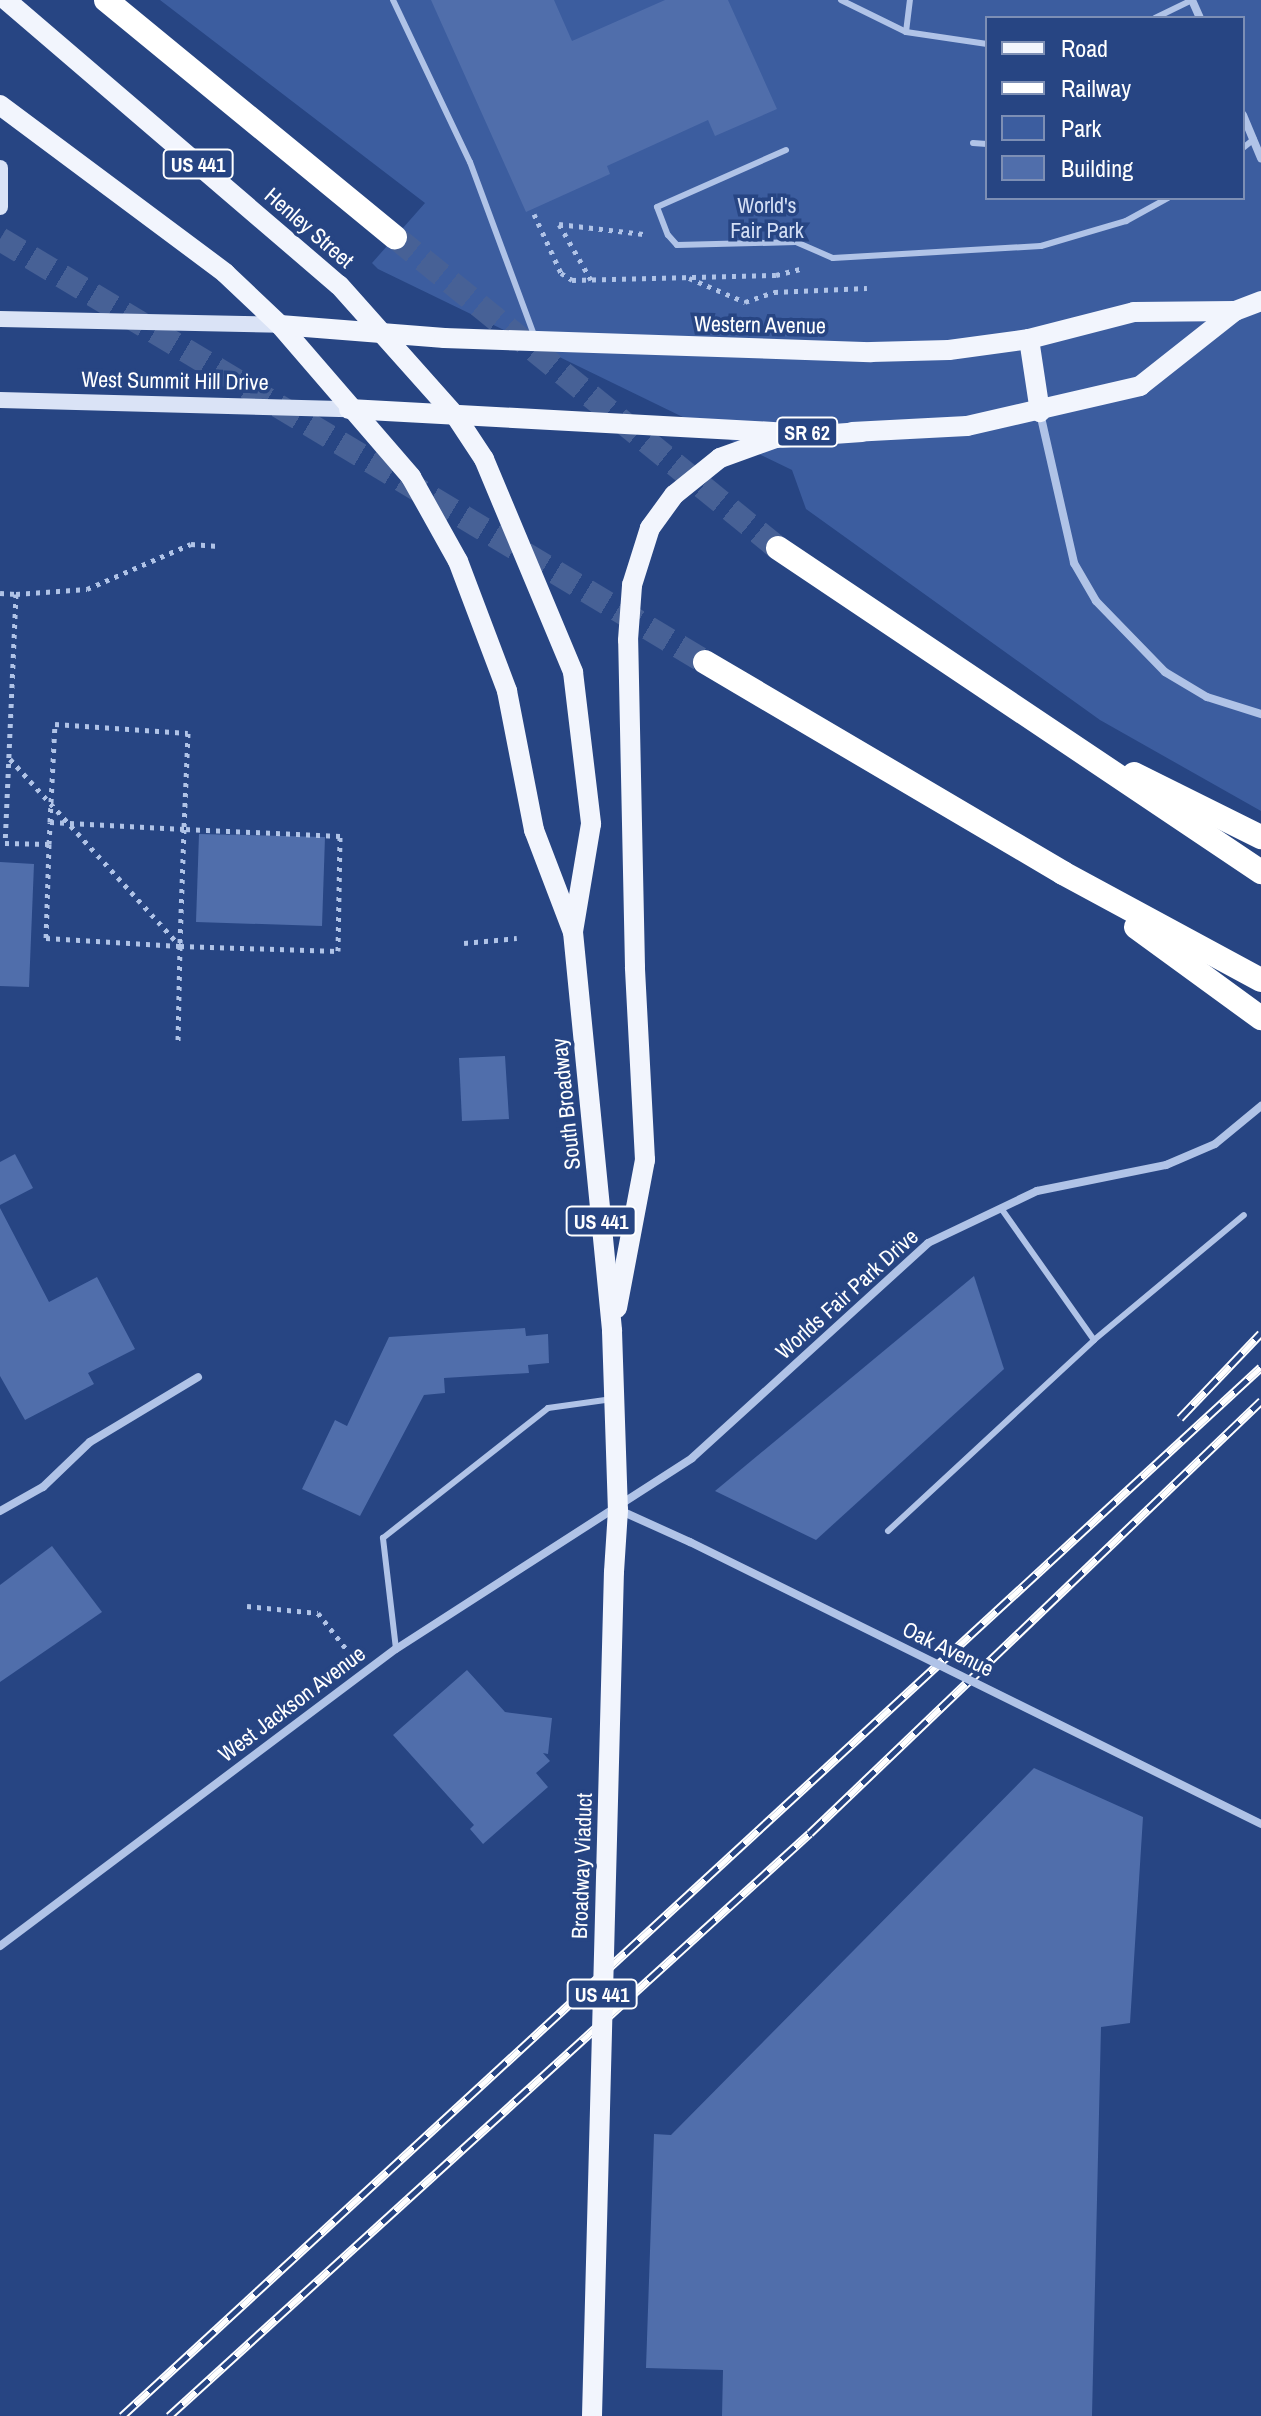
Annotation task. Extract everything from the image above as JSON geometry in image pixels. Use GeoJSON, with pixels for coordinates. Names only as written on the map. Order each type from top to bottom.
{"type":"FeatureCollection","features":[{"type":"Feature","properties":{"kind":"highway"},"geometry":{"type":"LineString","coordinates":[[106,0],[395,237]]}},
{"type":"Feature","properties":{"kind":"highway"},"geometry":{"type":"LineString","coordinates":[[778,548],[1030,722],[1261,872]]}},
{"type":"Feature","properties":{"kind":"highway"},"geometry":{"type":"LineString","coordinates":[[705,662],[1063,873],[1258,979]]}},
{"type":"Feature","properties":{"kind":"highway"},"geometry":{"type":"LineString","coordinates":[[1030,722],[1261,837]]}},
{"type":"Feature","properties":{"kind":"highway"},"geometry":{"type":"LineString","coordinates":[[1063,873],[1261,1018]]}},
{"type":"Feature","properties":{"kind":"main road","name":"Henley Street"},"geometry":{"type":"LineString","coordinates":[[6,0],[339,285],[455,415]]}},
{"type":"Feature","properties":{"kind":"main road","name":"US 441"},"geometry":{"type":"LineString","coordinates":[[0,105],[225,273],[280,325],[349,409]]}},
{"type":"Feature","properties":{"kind":"main road"},"geometry":{"type":"LineString","coordinates":[[0,168],[0,207]]}},
{"type":"Feature","properties":{"kind":"main road","name":"Western Avenue"},"geometry":{"type":"LineString","coordinates":[[349,409],[743,431],[862,432],[967,426],[1040,412],[1140,386],[1235,311],[1261,301]]}},
{"type":"Feature","properties":{"kind":"main road","name":"Western Avenue"},"geometry":{"type":"LineString","coordinates":[[280,325],[537,342],[871,352],[949,350],[1029,339],[1134,312],[1235,311]]}},
{"type":"Feature","properties":{"kind":"main road"},"geometry":{"type":"LineString","coordinates":[[0,319],[280,325]]}},
{"type":"Feature","properties":{"kind":"main road"},"geometry":{"type":"LineString","coordinates":[[1029,339],[1040,412]]}},
{"type":"Feature","properties":{"kind":"main road","name":"West Summit Hill Drive"},"geometry":{"type":"LineString","coordinates":[[0,400],[349,409]]}},
{"type":"Feature","properties":{"kind":"main road","name":"South Broadway"},"geometry":{"type":"LineString","coordinates":[[349,409],[411,477],[458,561],[507,691],[534,830],[573,932]]}},
{"type":"Feature","properties":{"kind":"main road","name":"South Broadway"},"geometry":{"type":"LineString","coordinates":[[455,415],[505,500],[573,672],[591,824],[573,932],[612,1331],[618,1510]]}},
{"type":"Feature","properties":{"kind":"main road"},"geometry":{"type":"LineString","coordinates":[[612,1331],[645,1160],[634,936],[628,640],[632,585],[650,528],[674,495],[720,458],[776,438],[862,432]]}},
{"type":"Feature","properties":{"kind":"main road","name":"Broadway Viaduct"},"geometry":{"type":"LineString","coordinates":[[592,2416],[618,1510]]}},
{"type":"Feature","properties":{"kind":"street"},"geometry":{"type":"LineString","coordinates":[[1245,118],[1258,137],[1261,158]]}},
{"type":"Feature","properties":{"kind":"street"},"geometry":{"type":"LineString","coordinates":[[1040,412],[1074,563],[1096,601],[1165,672],[1207,697],[1261,714]]}},
{"type":"Feature","properties":{"kind":"street","name":"Worlds Fair Park Drive"},"geometry":{"type":"LineString","coordinates":[[618,1510],[692,1458],[928,1243],[1037,1191],[1166,1165],[1215,1144],[1261,1106]]}},
{"type":"Feature","properties":{"kind":"street"},"geometry":{"type":"LineString","coordinates":[[0,1511],[43,1487],[90,1442],[198,1377]]}},
{"type":"Feature","properties":{"kind":"street","name":"Oak Avenue"},"geometry":{"type":"LineString","coordinates":[[618,1510],[690,1542],[1261,1824]]}},
{"type":"Feature","properties":{"kind":"street","name":"West Jackson Avenue"},"geometry":{"type":"LineString","coordinates":[[0,1946],[396,1649],[497,1580],[618,1510]]}},
{"type":"Feature","properties":{"kind":"lane"},"geometry":{"type":"LineString","coordinates":[[393,0],[470,162],[537,342]]}},
{"type":"Feature","properties":{"kind":"lane"},"geometry":{"type":"LineString","coordinates":[[841,0],[906,32],[985,44]]}},
{"type":"Feature","properties":{"kind":"lane"},"geometry":{"type":"LineString","coordinates":[[906,32],[910,0]]}},
{"type":"Feature","properties":{"kind":"lane"},"geometry":{"type":"LineString","coordinates":[[1159,16],[1192,0]]}},
{"type":"Feature","properties":{"kind":"lane"},"geometry":{"type":"LineString","coordinates":[[973,143],[985,144]]}},
{"type":"Feature","properties":{"kind":"lane"},"geometry":{"type":"LineString","coordinates":[[786,150],[657,207],[668,235],[677,245],[796,242],[833,258],[1041,246],[1126,221],[1164,200]]}},
{"type":"Feature","properties":{"kind":"lane"},"geometry":{"type":"LineString","coordinates":[[1001,1208],[1094,1340]]}},
{"type":"Feature","properties":{"kind":"lane"},"geometry":{"type":"LineString","coordinates":[[888,1531],[1094,1340],[1244,1215]]}},
{"type":"Feature","properties":{"kind":"lane"},"geometry":{"type":"LineString","coordinates":[[396,1649],[383,1538],[548,1408],[615,1399]]}},
{"type":"Feature","properties":{"kind":"path"},"geometry":{"type":"LineString","coordinates":[[534,214],[561,273],[572,280],[782,275]]}},
{"type":"Feature","properties":{"kind":"path"},"geometry":{"type":"LineString","coordinates":[[591,280],[559,224],[668,235]]}},
{"type":"Feature","properties":{"kind":"path"},"geometry":{"type":"LineString","coordinates":[[689,278],[745,302],[774,292],[867,288]]}},
{"type":"Feature","properties":{"kind":"path"},"geometry":{"type":"LineString","coordinates":[[0,593],[87,589],[191,544],[218,546]]}},
{"type":"Feature","properties":{"kind":"path"},"geometry":{"type":"LineString","coordinates":[[16,594],[5,843],[49,844]]}},
{"type":"Feature","properties":{"kind":"path"},"geometry":{"type":"LineString","coordinates":[[50,822],[184,829],[340,836],[338,951],[180,946],[46,938],[49,844],[50,822],[55,724],[188,733],[184,829],[180,946],[178,1045]]}},
{"type":"Feature","properties":{"kind":"path"},"geometry":{"type":"LineString","coordinates":[[9,758],[180,946]]}},
{"type":"Feature","properties":{"kind":"path"},"geometry":{"type":"LineString","coordinates":[[464,943],[517,938]]}},
{"type":"Feature","properties":{"kind":"path"},"geometry":{"type":"LineString","coordinates":[[247,1606],[318,1613],[347,1650]]}},
{"type":"Feature","properties":{"kind":"green space","name":"World's Fair Park"},"geometry":{"type":"Polygon","coordinates":[[[160,0],[1261,0],[1261,811],[1100,720],[806,509],[792,470],[378,269],[372,263],[425,203],[160,0]]]}},
{"type":"Feature","properties":{"kind":"building"},"geometry":{"type":"Polygon","coordinates":[[[431,0],[554,0],[572,41],[665,0],[728,0],[777,109],[715,136],[708,120],[607,166],[610,174],[526,212],[431,0]]]}},
{"type":"Feature","properties":{"kind":"building"},"geometry":{"type":"Polygon","coordinates":[[[199,834],[325,837],[322,926],[196,922],[199,834]]]}},
{"type":"Feature","properties":{"kind":"building"},"geometry":{"type":"Polygon","coordinates":[[[0,862],[34,864],[29,987],[0,986],[0,862]]]}},
{"type":"Feature","properties":{"kind":"building"},"geometry":{"type":"Polygon","coordinates":[[[505,1056],[509,1119],[462,1121],[459,1058],[505,1056]]]}},
{"type":"Feature","properties":{"kind":"building"},"geometry":{"type":"Polygon","coordinates":[[[15,1154],[33,1188],[0,1205],[0,1162],[15,1154]]]}},
{"type":"Feature","properties":{"kind":"building"},"geometry":{"type":"Polygon","coordinates":[[[0,1208],[49,1302],[97,1277],[135,1349],[88,1373],[94,1384],[25,1420],[0,1376],[0,1208]]]}},
{"type":"Feature","properties":{"kind":"building"},"geometry":{"type":"Polygon","coordinates":[[[974,1276],[1004,1369],[816,1540],[715,1491],[974,1276]]]}},
{"type":"Feature","properties":{"kind":"building"},"geometry":{"type":"Polygon","coordinates":[[[525,1328],[526,1336],[548,1334],[549,1363],[528,1365],[529,1373],[444,1378],[445,1393],[424,1395],[360,1516],[302,1489],[335,1420],[347,1426],[389,1337],[525,1328]]]}},
{"type":"Feature","properties":{"kind":"building"},"geometry":{"type":"Polygon","coordinates":[[[52,1546],[102,1612],[0,1682],[0,1585],[52,1546]]]}},
{"type":"Feature","properties":{"kind":"building"},"geometry":{"type":"Polygon","coordinates":[[[467,1670],[505,1712],[552,1718],[548,1754],[543,1753],[550,1761],[536,1773],[548,1787],[483,1844],[470,1829],[474,1825],[393,1735],[467,1670]]]}},
{"type":"Feature","properties":{"kind":"building"},"geometry":{"type":"Polygon","coordinates":[[[1034,1768],[1143,1817],[1130,2023],[1101,2027],[1092,2416],[722,2416],[723,2370],[646,2368],[654,2134],[671,2135],[1034,1768]]]}},
{"type":"Feature","properties":{"kind":"tunnel"},"geometry":{"type":"LineString","coordinates":[[395,237],[778,548]]}},
{"type":"Feature","properties":{"kind":"tunnel"},"geometry":{"type":"LineString","coordinates":[[0,239],[705,662]]}},
{"type":"Feature","properties":{"kind":"railway"},"geometry":{"type":"LineString","coordinates":[[1180,1418],[1261,1333]]}},
{"type":"Feature","properties":{"kind":"railway"},"geometry":{"type":"LineString","coordinates":[[122,2416],[1261,1367]]}},
{"type":"Feature","properties":{"kind":"railway"},"geometry":{"type":"LineString","coordinates":[[169,2416],[810,1833],[1261,1401]]}}]}
